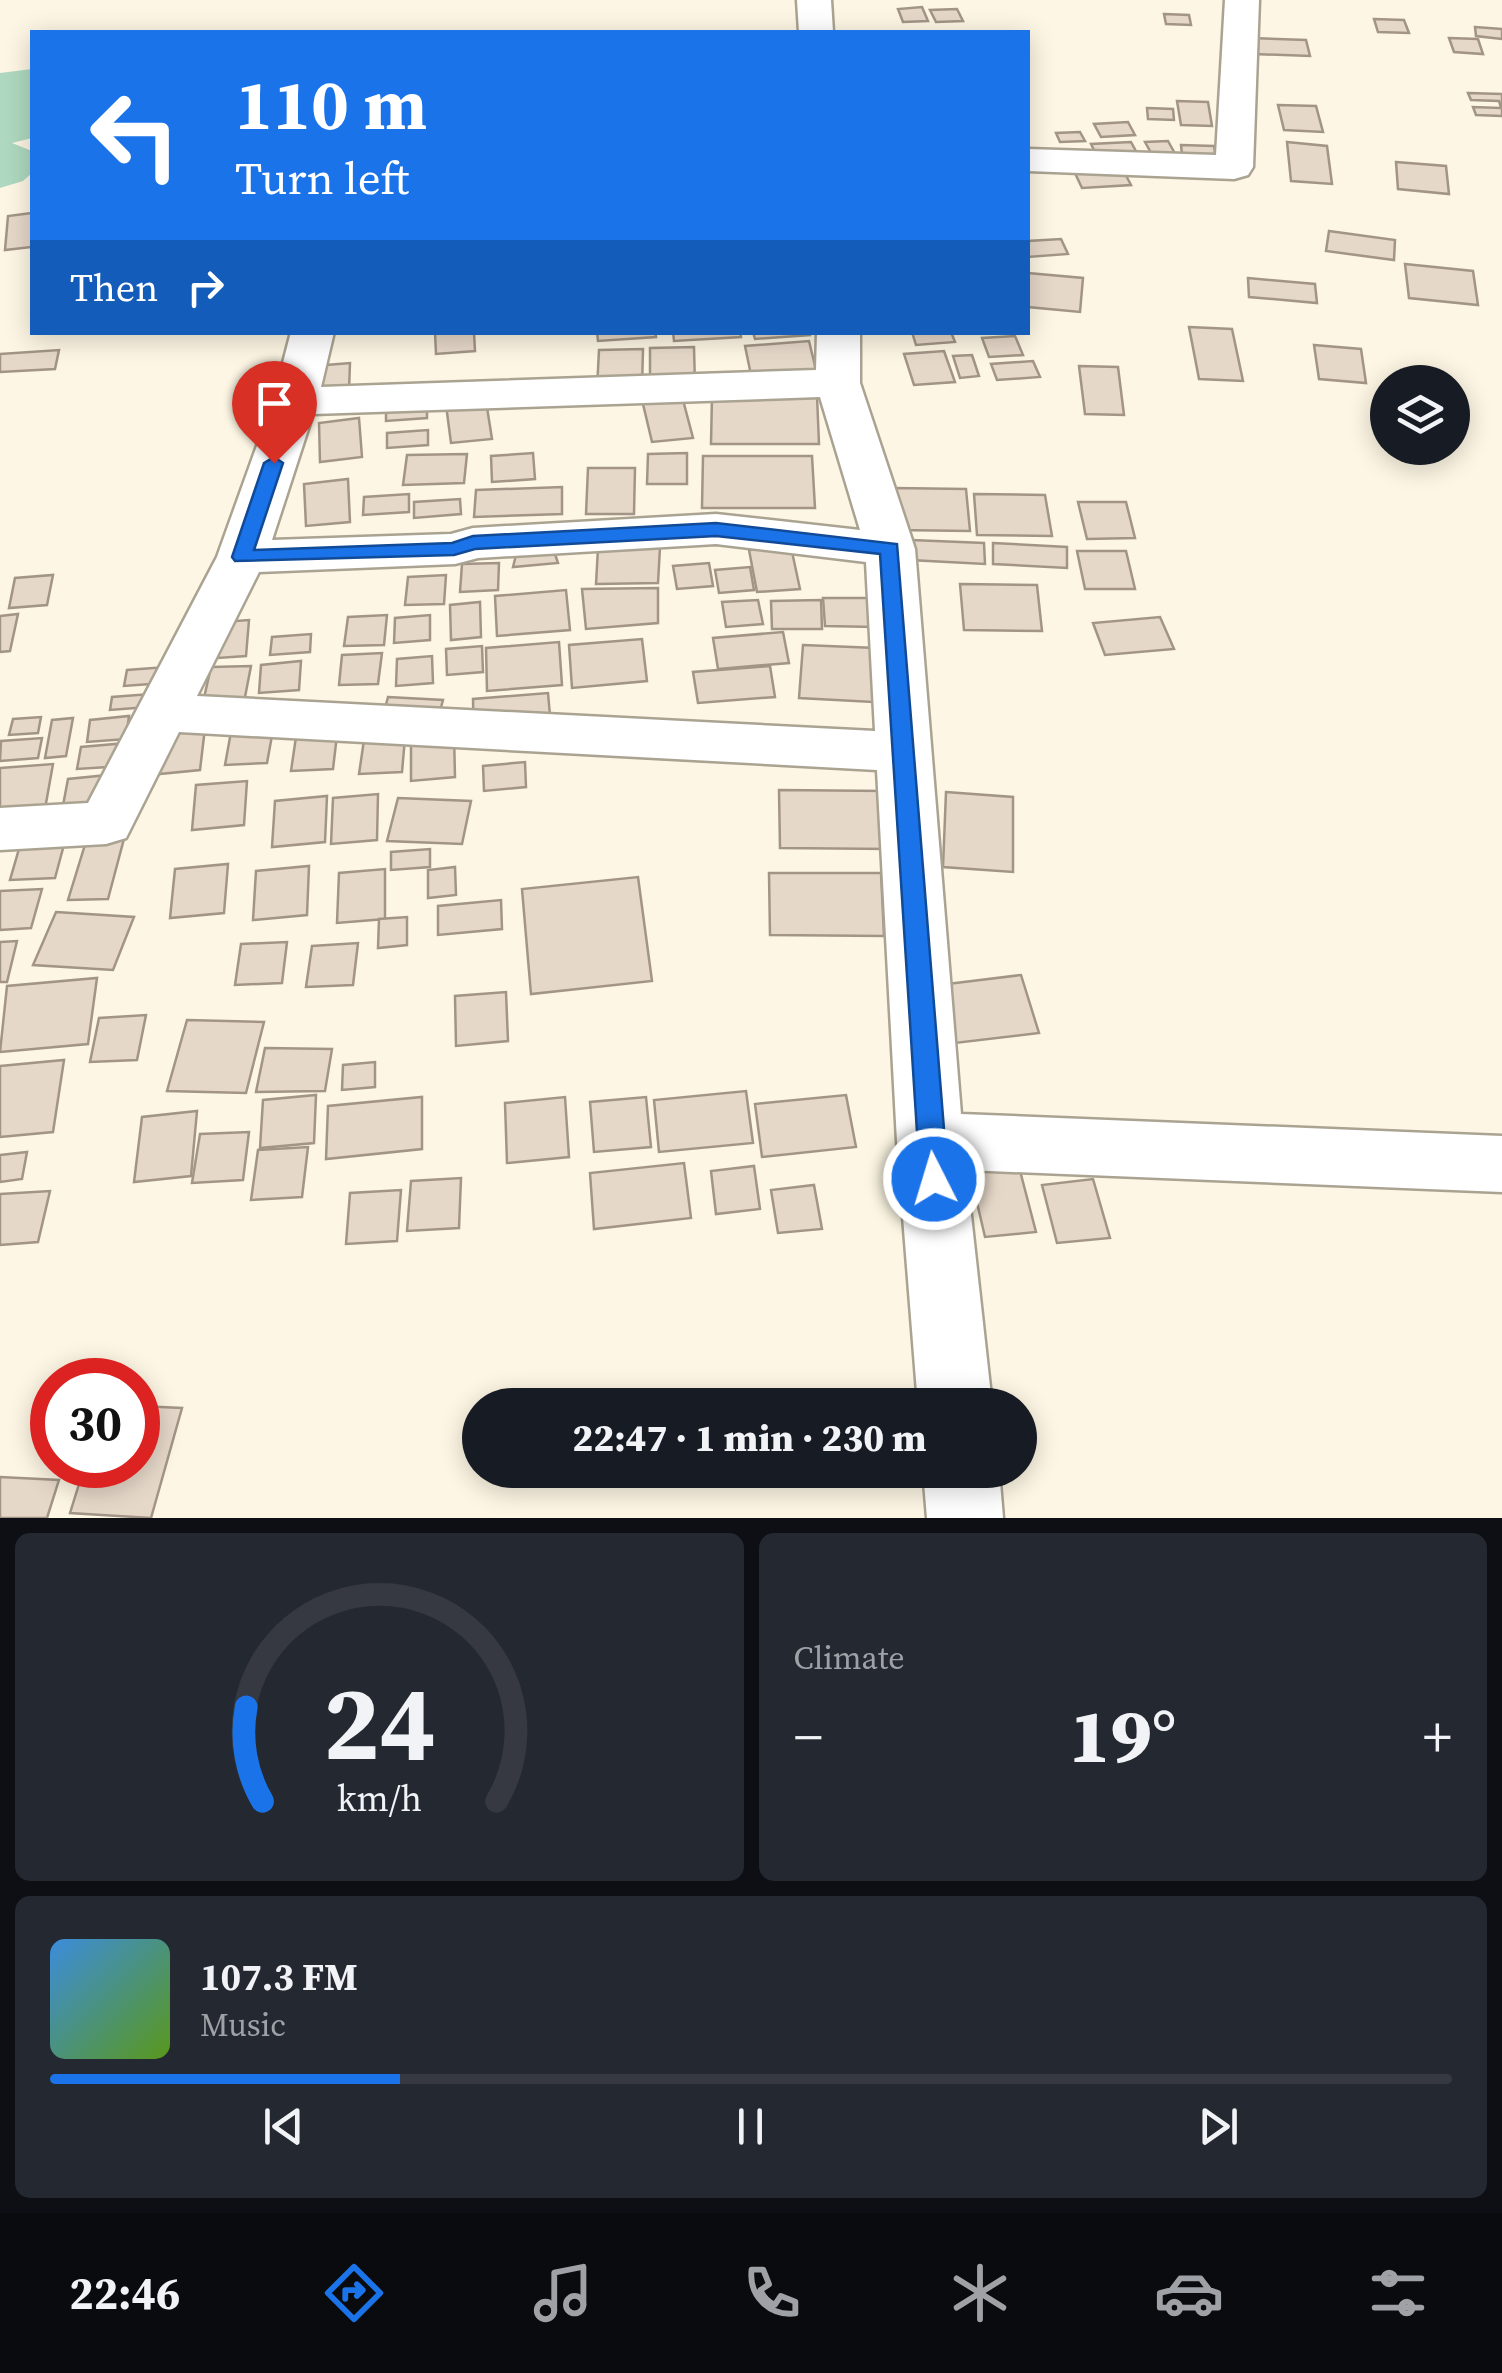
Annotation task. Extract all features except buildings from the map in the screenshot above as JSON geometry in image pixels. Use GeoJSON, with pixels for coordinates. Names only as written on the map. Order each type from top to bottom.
{"type":"FeatureCollection","features":[{"type":"Feature","properties":{"kind":"street"},"geometry":{"type":"LineString","coordinates":[[814,0],[816,30]]}},
{"type":"Feature","properties":{"kind":"street"},"geometry":{"type":"LineString","coordinates":[[1030,160],[1234,168],[1242,0]]}},
{"type":"Feature","properties":{"kind":"street"},"geometry":{"type":"LineString","coordinates":[[0,829],[106,823],[242,557],[295,401],[311,335]]}},
{"type":"Feature","properties":{"kind":"street"},"geometry":{"type":"LineString","coordinates":[[295,401],[838,358],[890,549],[930,1141],[952,1388]]}},
{"type":"Feature","properties":{"kind":"street"},"geometry":{"type":"LineString","coordinates":[[242,557],[454,549],[473,542],[716,529],[890,549]]}},
{"type":"Feature","properties":{"kind":"street"},"geometry":{"type":"LineString","coordinates":[[163,713],[904,752]]}},
{"type":"Feature","properties":{"kind":"street"},"geometry":{"type":"LineString","coordinates":[[930,1141],[1502,1164]]}},
{"type":"Feature","properties":{"kind":"street"},"geometry":{"type":"LineString","coordinates":[[962,1488],[965,1518]]}},
{"type":"Feature","properties":{"kind":"green space"},"geometry":{"type":"Polygon","coordinates":[[[30,69],[30,138],[12,143],[30,150],[30,175],[0,188],[0,73],[30,69]]]}},
{"type":"Feature","properties":{"kind":"route"},"geometry":{"type":"LineString","coordinates":[[274,463],[242,557],[454,549],[473,542],[716,529],[890,549],[934,1179]]}}]}
